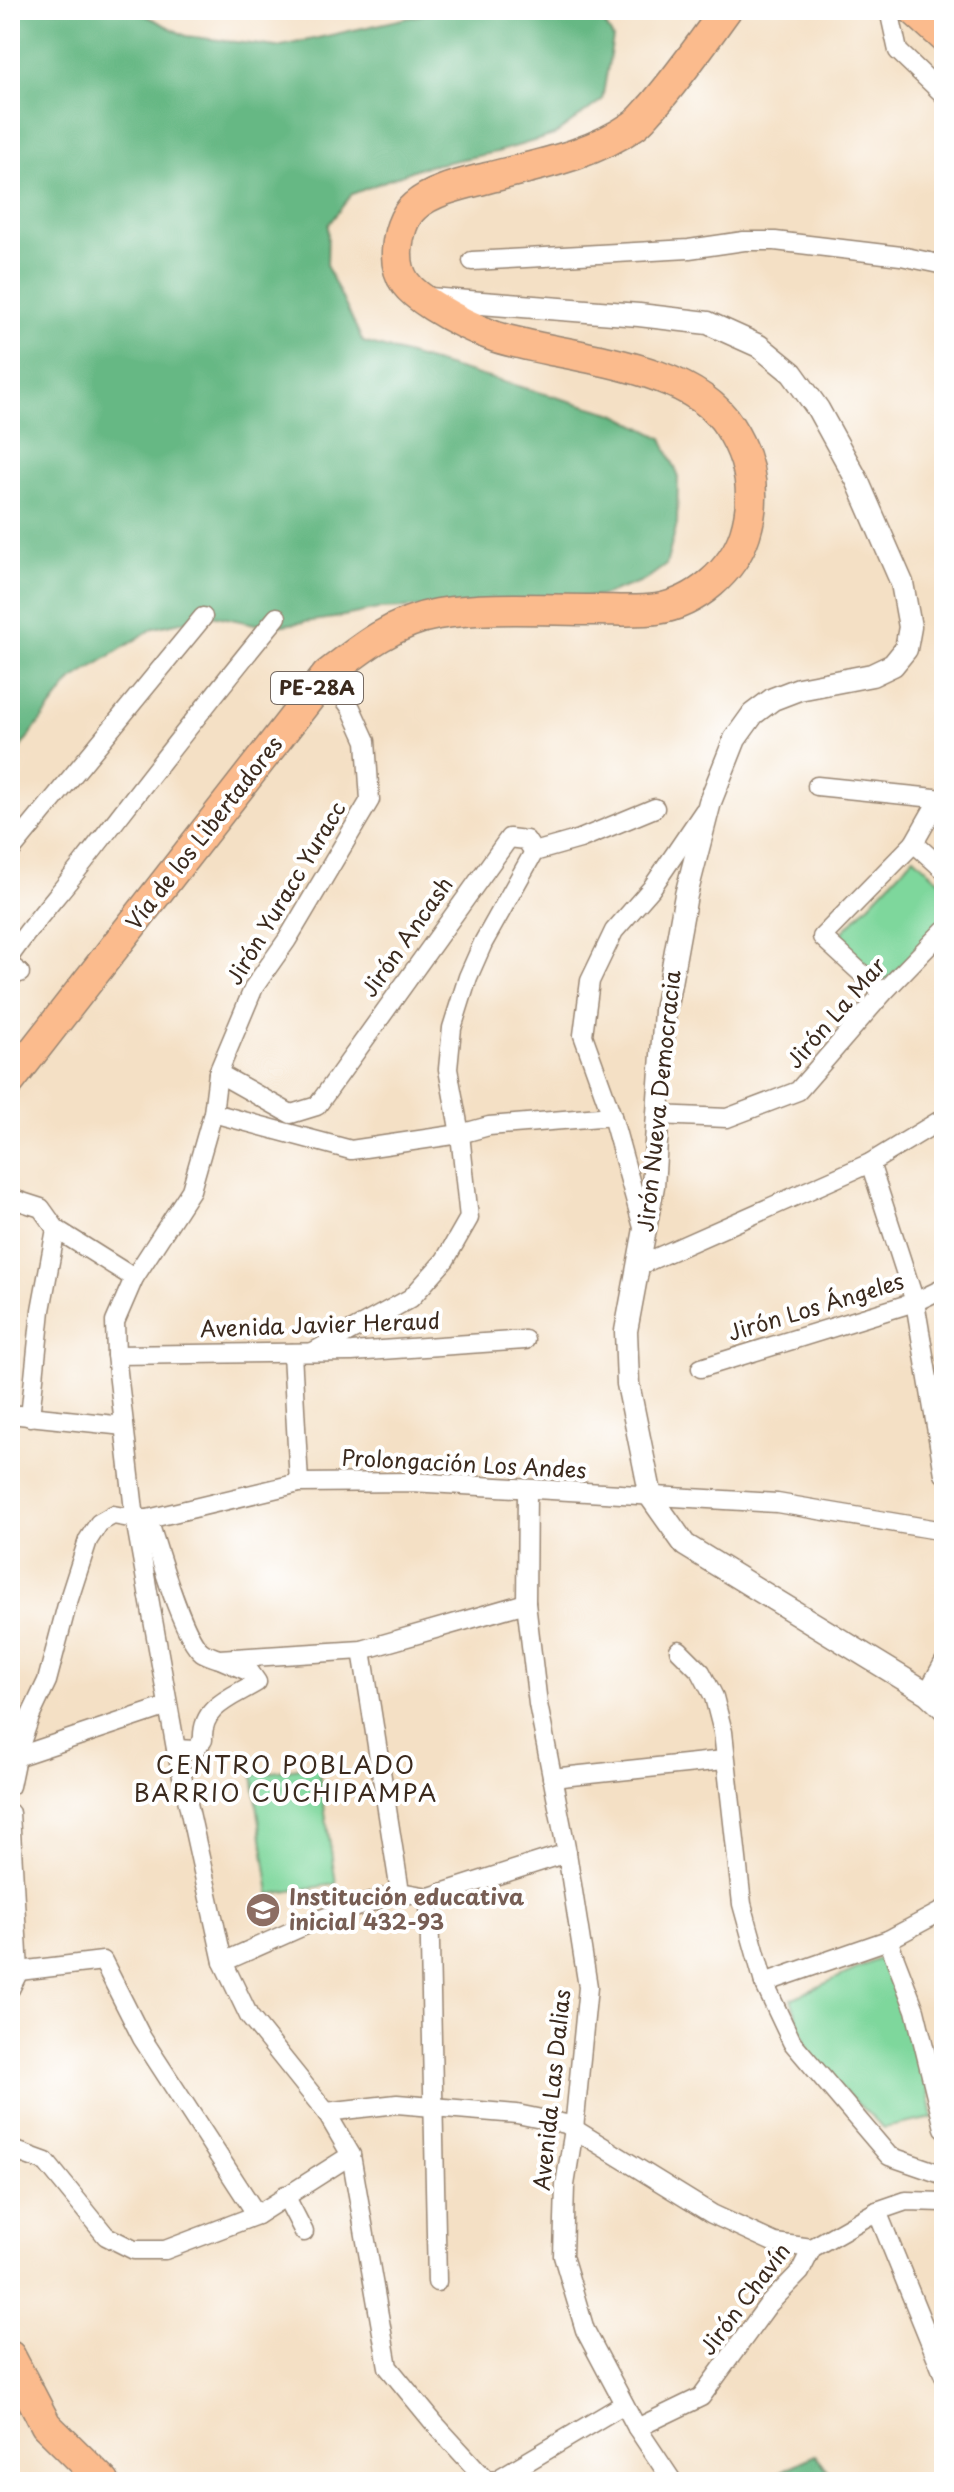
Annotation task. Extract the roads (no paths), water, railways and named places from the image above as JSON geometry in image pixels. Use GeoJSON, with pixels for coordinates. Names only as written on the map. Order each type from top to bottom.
{"type":"FeatureCollection","features":[{"type":"Feature","properties":{"kind":"highway","name":"Vía de los Libertadores"},"geometry":{"type":"LineString","coordinates":[[10,1081],[327,675],[368,644],[406,624],[434,615],[467,611],[660,609],[686,599],[728,569],[741,546],[752,500],[750,474],[727,422],[698,396],[673,383],[631,368],[496,337],[453,319],[420,298],[407,286],[397,270],[397,246],[402,225],[414,206],[430,196],[465,184],[577,155],[635,125],[677,78],[726,10]]}},
{"type":"Feature","properties":{"kind":"highway"},"geometry":{"type":"LineString","coordinates":[[914,10],[944,37]]}},
{"type":"Feature","properties":{"kind":"highway"},"geometry":{"type":"LineString","coordinates":[[10,2356],[46,2425],[104,2482]]}},
{"type":"Feature","properties":{"kind":"street"},"geometry":{"type":"LineString","coordinates":[[889,10],[898,51],[944,95]]}},
{"type":"Feature","properties":{"kind":"street"},"geometry":{"type":"LineString","coordinates":[[472,261],[775,241],[901,256],[944,265]]}},
{"type":"Feature","properties":{"kind":"street","name":"Jirón Nueva Democracia"},"geometry":{"type":"LineString","coordinates":[[420,298],[708,323],[759,346],[792,373],[818,409],[857,480],[902,583],[910,627],[906,649],[893,665],[872,675],[799,689],[773,699],[753,714],[735,739],[710,802],[686,895],[665,1011],[653,1186],[626,1331],[628,1384],[651,1497]]}},
{"type":"Feature","properties":{"kind":"street"},"geometry":{"type":"LineString","coordinates":[[10,852],[203,617]]}},
{"type":"Feature","properties":{"kind":"street"},"geometry":{"type":"LineString","coordinates":[[10,956],[32,923],[277,617]]}},
{"type":"Feature","properties":{"kind":"street","name":"Jirón Yuracc Yuracc"},"geometry":{"type":"LineString","coordinates":[[142,1519],[124,1426],[115,1322],[134,1278],[191,1190],[213,1113],[218,1073],[254,987],[287,940],[370,800],[366,741],[351,708],[327,675]]}},
{"type":"Feature","properties":{"kind":"street"},"geometry":{"type":"LineString","coordinates":[[817,786],[942,799],[914,843],[822,937],[883,993]]}},
{"type":"Feature","properties":{"kind":"street"},"geometry":{"type":"LineString","coordinates":[[645,1235],[612,1116],[583,1035],[590,981],[614,931],[651,889],[710,802]]}},
{"type":"Feature","properties":{"kind":"street","name":"Jirón Ancash"},"geometry":{"type":"LineString","coordinates":[[218,1073],[291,1114],[317,1106],[509,838],[526,840],[534,852],[580,839],[655,808]]}},
{"type":"Feature","properties":{"kind":"street"},"geometry":{"type":"LineString","coordinates":[[914,843],[944,870]]}},
{"type":"Feature","properties":{"kind":"street"},"geometry":{"type":"LineString","coordinates":[[313,1352],[411,1298],[445,1260],[469,1218],[460,1134],[448,1069],[452,1028],[468,977],[483,943],[534,852]]}},
{"type":"Feature","properties":{"kind":"street","name":"Jirón La Mar"},"geometry":{"type":"LineString","coordinates":[[657,1115],[727,1118],[798,1091],[883,993],[944,930]]}},
{"type":"Feature","properties":{"kind":"street"},"geometry":{"type":"LineString","coordinates":[[213,1113],[351,1150],[460,1134],[489,1126],[612,1116]]}},
{"type":"Feature","properties":{"kind":"street"},"geometry":{"type":"LineString","coordinates":[[640,1265],[870,1163],[944,1118]]}},
{"type":"Feature","properties":{"kind":"street"},"geometry":{"type":"LineString","coordinates":[[870,1163],[915,1302],[944,1474]]}},
{"type":"Feature","properties":{"kind":"street"},"geometry":{"type":"LineString","coordinates":[[10,1198],[41,1208],[56,1229],[134,1278]]}},
{"type":"Feature","properties":{"kind":"street"},"geometry":{"type":"LineString","coordinates":[[30,1417],[41,1310],[56,1229]]}},
{"type":"Feature","properties":{"kind":"street","name":"Jirón Los Ángeles"},"geometry":{"type":"LineString","coordinates":[[701,1368],[915,1302],[944,1288]]}},
{"type":"Feature","properties":{"kind":"street","name":"Avenida Javier Heraud"},"geometry":{"type":"LineString","coordinates":[[116,1355],[352,1352],[525,1340]]}},
{"type":"Feature","properties":{"kind":"street"},"geometry":{"type":"LineString","coordinates":[[292,1353],[299,1483]]}},
{"type":"Feature","properties":{"kind":"street"},"geometry":{"type":"LineString","coordinates":[[10,1414],[124,1426]]}},
{"type":"Feature","properties":{"kind":"street","name":"Prolongación Los Andes"},"geometry":{"type":"LineString","coordinates":[[142,1519],[299,1483],[411,1482],[777,1503],[944,1531]]}},
{"type":"Feature","properties":{"kind":"street","name":"Avenida Las Dalias"},"geometry":{"type":"LineString","coordinates":[[527,1490],[526,1603],[538,1704],[567,1853],[588,1987],[574,2129],[565,2185],[563,2256],[585,2330],[637,2428],[673,2482]]}},
{"type":"Feature","properties":{"kind":"street"},"geometry":{"type":"LineString","coordinates":[[651,1497],[685,1545],[927,1693],[944,1709]]}},
{"type":"Feature","properties":{"kind":"street"},"geometry":{"type":"LineString","coordinates":[[10,1786],[13,1758],[47,1681],[88,1540],[99,1523],[113,1515],[142,1519]]}},
{"type":"Feature","properties":{"kind":"street"},"geometry":{"type":"LineString","coordinates":[[142,1519],[193,1640],[201,1651],[250,1672],[257,1682],[211,1710],[202,1726],[203,1740],[195,1750],[176,1749]]}},
{"type":"Feature","properties":{"kind":"street"},"geometry":{"type":"LineString","coordinates":[[142,1519],[168,1706],[223,1962],[249,2016],[326,2112],[351,2155],[388,2367],[434,2423],[491,2482],[624,2404]]}},
{"type":"Feature","properties":{"kind":"street"},"geometry":{"type":"LineString","coordinates":[[219,1659],[362,1650],[526,1603]]}},
{"type":"Feature","properties":{"kind":"street"},"geometry":{"type":"LineString","coordinates":[[362,1650],[400,1892]]}},
{"type":"Feature","properties":{"kind":"street"},"geometry":{"type":"LineString","coordinates":[[679,1650],[701,1672],[714,1697],[723,1732],[742,1904],[764,1983],[792,2042],[889,2156],[944,2175]]}},
{"type":"Feature","properties":{"kind":"street"},"geometry":{"type":"LineString","coordinates":[[927,1693],[944,1662]]}},
{"type":"Feature","properties":{"kind":"street"},"geometry":{"type":"LineString","coordinates":[[13,1758],[168,1706]]}},
{"type":"Feature","properties":{"kind":"street"},"geometry":{"type":"LineString","coordinates":[[552,1778],[724,1760]]}},
{"type":"Feature","properties":{"kind":"street"},"geometry":{"type":"LineString","coordinates":[[10,1813],[19,1971],[10,1989]]}},
{"type":"Feature","properties":{"kind":"street"},"geometry":{"type":"LineString","coordinates":[[223,1962],[315,1921],[400,1892],[429,1897],[567,1853]]}},
{"type":"Feature","properties":{"kind":"street"},"geometry":{"type":"LineString","coordinates":[[429,1897],[437,2282]]}},
{"type":"Feature","properties":{"kind":"street"},"geometry":{"type":"LineString","coordinates":[[764,1983],[888,1940],[944,1910]]}},
{"type":"Feature","properties":{"kind":"street"},"geometry":{"type":"LineString","coordinates":[[888,1940],[915,2010],[944,2128]]}},
{"type":"Feature","properties":{"kind":"street"},"geometry":{"type":"LineString","coordinates":[[19,1971],[103,1961],[142,2038],[257,2215]]}},
{"type":"Feature","properties":{"kind":"street"},"geometry":{"type":"LineString","coordinates":[[326,2112],[397,2104],[517,2114],[566,2124],[712,2214],[775,2243],[812,2248]]}},
{"type":"Feature","properties":{"kind":"street"},"geometry":{"type":"LineString","coordinates":[[10,2149],[46,2162],[106,2236],[134,2250],[165,2250],[257,2215],[351,2155]]}},
{"type":"Feature","properties":{"kind":"street"},"geometry":{"type":"LineString","coordinates":[[285,2195],[304,2232]]}},
{"type":"Feature","properties":{"kind":"street","name":"Jirón Chavín"},"geometry":{"type":"LineString","coordinates":[[637,2428],[701,2397],[768,2305],[800,2272],[812,2248],[877,2211],[906,2201],[944,2202]]}},
{"type":"Feature","properties":{"kind":"street"},"geometry":{"type":"LineString","coordinates":[[877,2211],[944,2376]]}},
{"type":"Feature","properties":{"kind":"place","name":"Institución educativa inicial 432-93"},"geometry":{"type":"Point","coordinates":[263,1910]}},
{"type":"Feature","properties":{"kind":"district","name":"CENTRO POBLADO BARRIO CUCHIPAMPA"},"geometry":{"type":"Point","coordinates":[286,1780]}}]}
